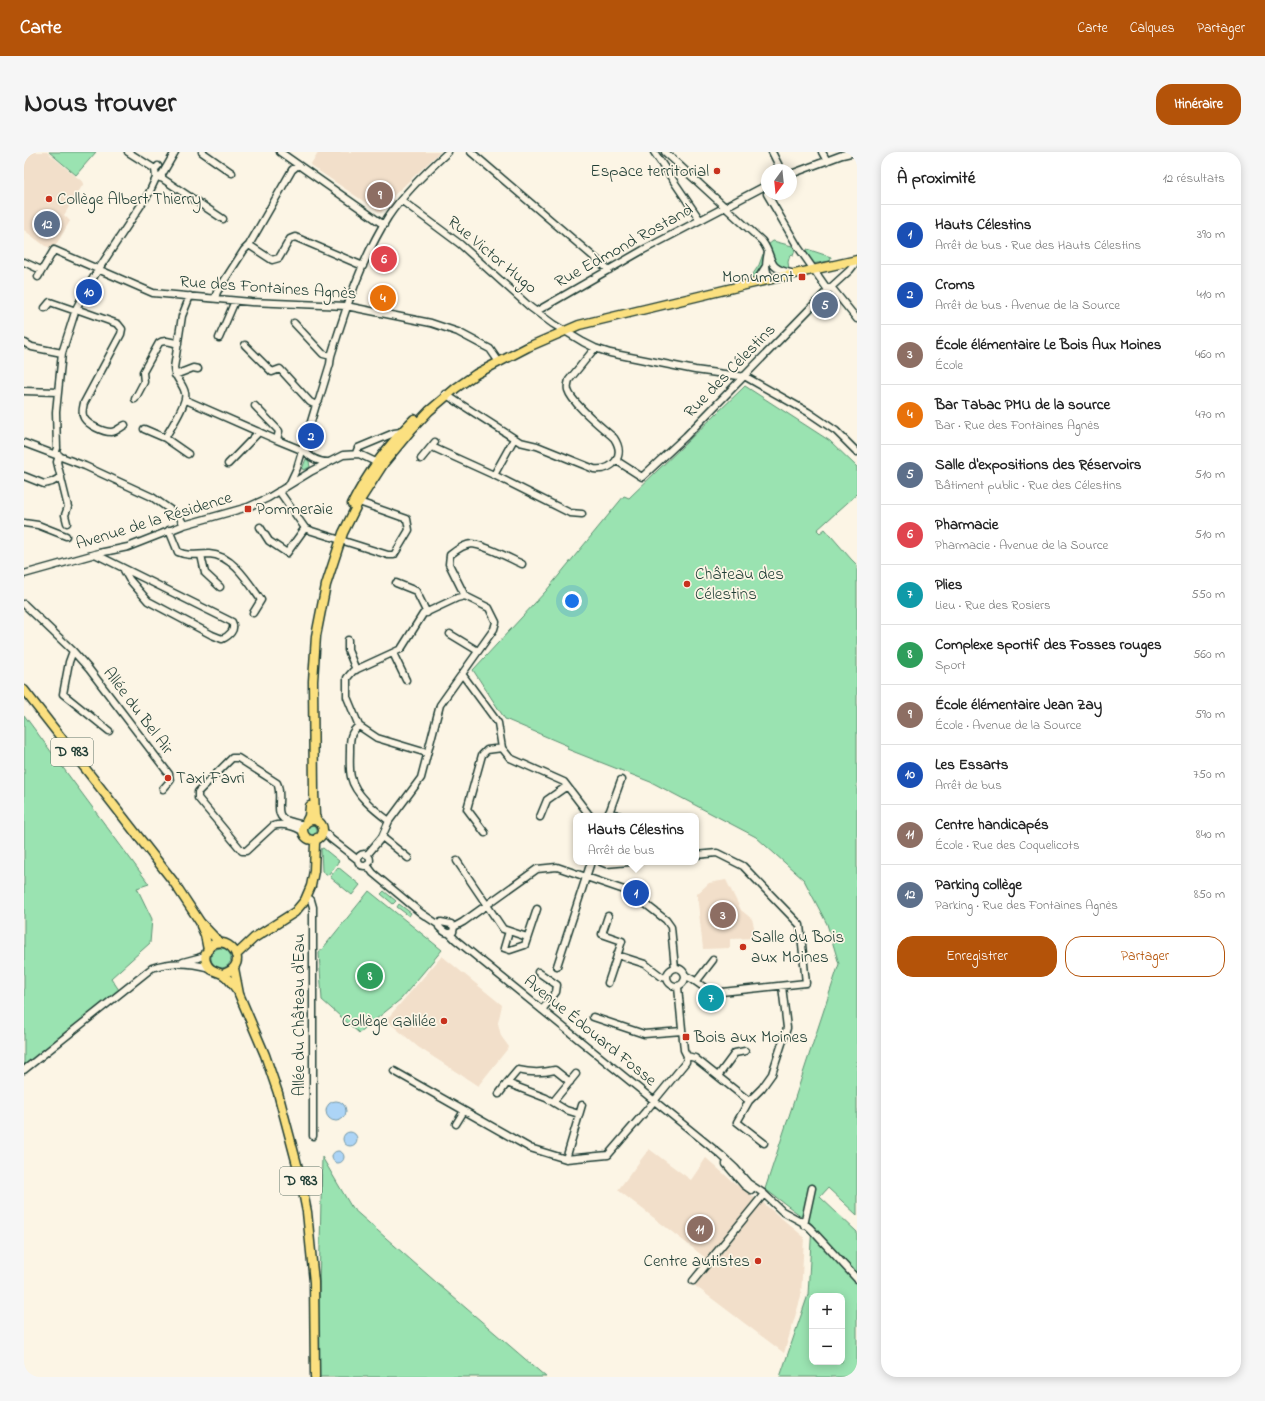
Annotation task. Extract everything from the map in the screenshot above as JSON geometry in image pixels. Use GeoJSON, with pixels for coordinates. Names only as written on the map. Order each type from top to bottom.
{"type":"FeatureCollection","features":[{"type":"Feature","properties":{"kind":"main road"},"geometry":{"type":"LineString","coordinates":[[236,955],[254,938],[295,912],[307,896],[312,882],[315,844],[319,831],[315,816],[312,700],[316,636],[322,600],[339,539],[397,433],[446,394],[498,360],[564,329],[756,282],[857,261]]}},
{"type":"Feature","properties":{"kind":"main road"},"geometry":{"type":"LineString","coordinates":[[312,882],[310,842],[305,829],[309,814],[310,689],[313,637],[322,590],[339,539],[361,487],[380,463],[446,394]]}},
{"type":"Feature","properties":{"kind":"main road","name":"D 983"},"geometry":{"type":"LineString","coordinates":[[24,690],[173,881],[200,922],[219,942]]}},
{"type":"Feature","properties":{"kind":"main road"},"geometry":{"type":"LineString","coordinates":[[305,829],[312,820],[319,831]]}},
{"type":"Feature","properties":{"kind":"main road"},"geometry":{"type":"LineString","coordinates":[[305,829],[313,839],[319,831]]}},
{"type":"Feature","properties":{"kind":"main road","name":"D 983"},"geometry":{"type":"LineString","coordinates":[[200,922],[205,935],[207,952]]}},
{"type":"Feature","properties":{"kind":"main road"},"geometry":{"type":"LineString","coordinates":[[230,946],[254,938]]}},
{"type":"Feature","properties":{"kind":"main road"},"geometry":{"type":"LineString","coordinates":[[219,942],[230,946],[236,955],[236,963],[234,968],[223,974],[215,972],[210,968],[205,960],[207,952],[211,946],[219,942]]}},
{"type":"Feature","properties":{"kind":"main road","name":"D 983"},"geometry":{"type":"LineString","coordinates":[[234,968],[239,994],[265,1055],[278,1092],[299,1172],[307,1212],[314,1282],[315,1377]]}},
{"type":"Feature","properties":{"kind":"main road","name":"D 983"},"geometry":{"type":"LineString","coordinates":[[223,974],[239,994]]}},
{"type":"Feature","properties":{"kind":"street"},"geometry":{"type":"LineString","coordinates":[[128,152],[160,173],[223,219]]}},
{"type":"Feature","properties":{"kind":"street"},"geometry":{"type":"LineString","coordinates":[[67,523],[65,515],[68,507],[57,462],[56,412],[62,354],[76,310],[87,288],[149,193],[155,187],[160,173],[175,152]]}},
{"type":"Feature","properties":{"kind":"street"},"geometry":{"type":"LineString","coordinates":[[202,152],[232,173]]}},
{"type":"Feature","properties":{"kind":"street"},"geometry":{"type":"LineString","coordinates":[[280,152],[384,225]]}},
{"type":"Feature","properties":{"kind":"street"},"geometry":{"type":"LineString","coordinates":[[289,485],[300,458],[306,452],[316,405],[319,400],[330,364],[346,306],[372,244],[401,200],[448,152]]}},
{"type":"Feature","properties":{"kind":"street"},"geometry":{"type":"LineString","coordinates":[[472,152],[608,270]]}},
{"type":"Feature","properties":{"kind":"street"},"geometry":{"type":"LineString","coordinates":[[654,152],[700,220]]}},
{"type":"Feature","properties":{"kind":"street"},"geometry":{"type":"LineString","coordinates":[[665,152],[762,241],[768,251],[773,265],[771,279]]}},
{"type":"Feature","properties":{"kind":"street"},"geometry":{"type":"LineString","coordinates":[[670,152],[687,171]]}},
{"type":"Feature","properties":{"kind":"street"},"geometry":{"type":"LineString","coordinates":[[772,152],[778,164]]}},
{"type":"Feature","properties":{"kind":"street"},"geometry":{"type":"LineString","coordinates":[[822,152],[827,161]]}},
{"type":"Feature","properties":{"kind":"street"},"geometry":{"type":"LineString","coordinates":[[797,172],[842,155],[855,152]]}},
{"type":"Feature","properties":{"kind":"street"},"geometry":{"type":"LineString","coordinates":[[215,298],[217,292],[240,256],[249,245],[292,170],[298,165]]}},
{"type":"Feature","properties":{"kind":"street","name":"Rue Edmond Rostand"},"geometry":{"type":"LineString","coordinates":[[537,311],[608,270],[761,188]]}},
{"type":"Feature","properties":{"kind":"street","name":"Rue Victor Hugo"},"geometry":{"type":"LineString","coordinates":[[401,200],[460,244],[507,287],[553,324],[595,348],[610,353],[695,370],[744,376]]}},
{"type":"Feature","properties":{"kind":"street"},"geometry":{"type":"LineString","coordinates":[[770,200],[784,226],[814,270],[857,319]]}},
{"type":"Feature","properties":{"kind":"street"},"geometry":{"type":"LineString","coordinates":[[249,245],[272,260],[279,258],[290,239],[295,237],[363,266]]}},
{"type":"Feature","properties":{"kind":"street","name":"Rue des Fontaines Agnès"},"geometry":{"type":"LineString","coordinates":[[42,270],[54,250],[153,293],[235,301],[346,306],[431,323],[450,329],[490,349],[498,360]]}},
{"type":"Feature","properties":{"kind":"street"},"geometry":{"type":"LineString","coordinates":[[768,251],[766,266],[767,273],[771,279]]}},
{"type":"Feature","properties":{"kind":"street","name":"Rue des Célestins"},"geometry":{"type":"LineString","coordinates":[[617,461],[642,477],[686,436],[850,270],[857,261]]}},
{"type":"Feature","properties":{"kind":"street"},"geometry":{"type":"LineString","coordinates":[[24,262],[42,270],[38,277]]}},
{"type":"Feature","properties":{"kind":"street"},"geometry":{"type":"LineString","coordinates":[[773,265],[781,272],[794,274]]}},
{"type":"Feature","properties":{"kind":"street"},"geometry":{"type":"LineString","coordinates":[[756,282],[766,266]]}},
{"type":"Feature","properties":{"kind":"street"},"geometry":{"type":"LineString","coordinates":[[165,438],[186,400],[186,393],[175,375],[174,368],[182,316],[190,296]]}},
{"type":"Feature","properties":{"kind":"street"},"geometry":{"type":"LineString","coordinates":[[218,338],[235,301]]}},
{"type":"Feature","properties":{"kind":"street"},"geometry":{"type":"LineString","coordinates":[[45,308],[50,302],[118,324],[122,329],[122,334],[84,403],[82,411],[84,418],[89,423],[104,431],[113,432],[125,425]]}},
{"type":"Feature","properties":{"kind":"street"},"geometry":{"type":"LineString","coordinates":[[294,323],[323,354],[331,356]]}},
{"type":"Feature","properties":{"kind":"street"},"geometry":{"type":"LineString","coordinates":[[135,399],[144,382],[143,372],[159,343],[165,340],[178,344]]}},
{"type":"Feature","properties":{"kind":"street"},"geometry":{"type":"LineString","coordinates":[[25,343],[32,347],[62,354]]}},
{"type":"Feature","properties":{"kind":"street"},"geometry":{"type":"LineString","coordinates":[[246,344],[272,372],[280,369],[310,402],[316,405]]}},
{"type":"Feature","properties":{"kind":"street"},"geometry":{"type":"LineString","coordinates":[[446,394],[514,439],[594,469],[601,470],[608,468],[617,461],[618,448],[614,438],[586,414],[568,392],[567,386],[569,380],[595,348]]}},
{"type":"Feature","properties":{"kind":"street"},"geometry":{"type":"LineString","coordinates":[[175,375],[193,368],[198,369]]}},
{"type":"Feature","properties":{"kind":"street"},"geometry":{"type":"LineString","coordinates":[[744,376],[808,412],[836,431],[857,452]]}},
{"type":"Feature","properties":{"kind":"street"},"geometry":{"type":"LineString","coordinates":[[24,391],[58,392]]}},
{"type":"Feature","properties":{"kind":"street"},"geometry":{"type":"LineString","coordinates":[[186,400],[306,452],[320,461],[330,461]]}},
{"type":"Feature","properties":{"kind":"street"},"geometry":{"type":"LineString","coordinates":[[255,406],[280,431],[277,440]]}},
{"type":"Feature","properties":{"kind":"street"},"geometry":{"type":"LineString","coordinates":[[144,429],[165,438],[188,454]]}},
{"type":"Feature","properties":{"kind":"street"},"geometry":{"type":"LineString","coordinates":[[228,464],[259,432]]}},
{"type":"Feature","properties":{"kind":"street","name":"Avenue de la Résidence"},"geometry":{"type":"LineString","coordinates":[[24,572],[128,547],[184,525],[248,507],[279,491],[330,461],[343,455],[356,453],[358,448],[397,433]]}},
{"type":"Feature","properties":{"kind":"street"},"geometry":{"type":"LineString","coordinates":[[494,475],[514,439]]}},
{"type":"Feature","properties":{"kind":"street"},"geometry":{"type":"LineString","coordinates":[[24,443],[57,455],[152,497],[179,516],[184,525]]}},
{"type":"Feature","properties":{"kind":"street"},"geometry":{"type":"LineString","coordinates":[[420,459],[434,444],[570,513],[582,514]]}},
{"type":"Feature","properties":{"kind":"street"},"geometry":{"type":"LineString","coordinates":[[297,468],[297,472],[299,474],[303,475],[309,473],[314,464],[306,452]]}},
{"type":"Feature","properties":{"kind":"street"},"geometry":{"type":"LineString","coordinates":[[356,453],[380,463]]}},
{"type":"Feature","properties":{"kind":"street"},"geometry":{"type":"LineString","coordinates":[[24,476],[44,484],[61,477]]}},
{"type":"Feature","properties":{"kind":"street"},"geometry":{"type":"LineString","coordinates":[[279,491],[305,528],[388,556],[394,555],[409,530],[407,519],[359,502]]}},
{"type":"Feature","properties":{"kind":"street"},"geometry":{"type":"LineString","coordinates":[[24,523],[38,525],[66,536]]}},
{"type":"Feature","properties":{"kind":"street"},"geometry":{"type":"LineString","coordinates":[[260,527],[269,541],[287,553],[305,528]]}},
{"type":"Feature","properties":{"kind":"street"},"geometry":{"type":"LineString","coordinates":[[169,530],[178,552],[186,556],[209,554],[216,556],[226,560],[241,572],[262,600],[253,613]]}},
{"type":"Feature","properties":{"kind":"street"},"geometry":{"type":"LineString","coordinates":[[358,860],[360,856],[364,854],[367,855],[382,837],[389,821],[421,778],[440,706],[494,629],[496,622],[490,608],[465,596],[449,564],[450,555],[470,544],[480,546],[522,564]]}},
{"type":"Feature","properties":{"kind":"street"},"geometry":{"type":"LineString","coordinates":[[95,554],[124,570],[232,622],[234,626],[232,631],[228,636],[222,639],[148,601],[129,579],[124,570]]}},
{"type":"Feature","properties":{"kind":"street"},"geometry":{"type":"LineString","coordinates":[[201,555],[205,574],[220,587]]}},
{"type":"Feature","properties":{"kind":"street"},"geometry":{"type":"LineString","coordinates":[[396,582],[416,590],[427,613]]}},
{"type":"Feature","properties":{"kind":"street"},"geometry":{"type":"LineString","coordinates":[[427,753],[377,738],[359,726],[347,697],[347,678],[353,671],[401,649],[423,614],[457,598],[465,596]]}},
{"type":"Feature","properties":{"kind":"street","name":"Allée du Bel Air"},"geometry":{"type":"LineString","coordinates":[[24,604],[74,651],[169,774],[170,781],[163,790]]}},
{"type":"Feature","properties":{"kind":"street"},"geometry":{"type":"LineString","coordinates":[[450,634],[478,651]]}},
{"type":"Feature","properties":{"kind":"street"},"geometry":{"type":"LineString","coordinates":[[348,640],[348,650],[356,670]]}},
{"type":"Feature","properties":{"kind":"street"},"geometry":{"type":"LineString","coordinates":[[74,651],[69,662],[64,694],[109,731]]}},
{"type":"Feature","properties":{"kind":"street"},"geometry":{"type":"LineString","coordinates":[[393,653],[406,680]]}},
{"type":"Feature","properties":{"kind":"street"},"geometry":{"type":"LineString","coordinates":[[462,674],[498,723],[502,748],[510,758],[564,782],[588,813]]}},
{"type":"Feature","properties":{"kind":"street"},"geometry":{"type":"LineString","coordinates":[[359,726],[353,730],[350,738],[351,778],[360,795],[389,821]]}},
{"type":"Feature","properties":{"kind":"street"},"geometry":{"type":"LineString","coordinates":[[485,833],[467,809],[482,755],[487,750],[502,748]]}},
{"type":"Feature","properties":{"kind":"street"},"geometry":{"type":"LineString","coordinates":[[232,758],[238,758],[277,783],[280,788],[279,810],[281,818],[300,824],[305,829],[298,829],[279,824],[273,826],[246,851],[242,852],[198,798],[198,792],[232,758]]}},
{"type":"Feature","properties":{"kind":"street"},"geometry":{"type":"LineString","coordinates":[[608,813],[621,780]]}},
{"type":"Feature","properties":{"kind":"street"},"geometry":{"type":"LineString","coordinates":[[540,817],[547,800],[567,786]]}},
{"type":"Feature","properties":{"kind":"street"},"geometry":{"type":"LineString","coordinates":[[319,831],[358,860],[359,864],[362,866],[367,865]]}},
{"type":"Feature","properties":{"kind":"street"},"geometry":{"type":"LineString","coordinates":[[382,837],[408,858]]}},
{"type":"Feature","properties":{"kind":"street"},"geometry":{"type":"LineString","coordinates":[[699,856],[717,853],[743,866],[800,925],[806,983]]}},
{"type":"Feature","properties":{"kind":"street"},"geometry":{"type":"LineString","coordinates":[[367,855],[370,860],[367,865]]}},
{"type":"Feature","properties":{"kind":"street"},"geometry":{"type":"LineString","coordinates":[[458,862],[503,929],[527,937]]}},
{"type":"Feature","properties":{"kind":"street"},"geometry":{"type":"LineString","coordinates":[[367,865],[373,873],[421,913],[439,924],[444,922],[454,926]]}},
{"type":"Feature","properties":{"kind":"street"},"geometry":{"type":"LineString","coordinates":[[557,966],[590,865]]}},
{"type":"Feature","properties":{"kind":"street"},"geometry":{"type":"LineString","coordinates":[[454,926],[463,922],[537,869],[557,867],[630,892],[670,924],[676,968]]}},
{"type":"Feature","properties":{"kind":"street","name":"Allée du Château d'Eau"},"geometry":{"type":"LineString","coordinates":[[307,896],[311,900],[313,907],[313,1136]]}},
{"type":"Feature","properties":{"kind":"street"},"geometry":{"type":"LineString","coordinates":[[509,931],[504,948],[510,950],[525,945],[536,910]]}},
{"type":"Feature","properties":{"kind":"street"},"geometry":{"type":"LineString","coordinates":[[608,916],[602,934],[622,941],[608,983]]}},
{"type":"Feature","properties":{"kind":"street","name":"Avenue Édouard Fosse"},"geometry":{"type":"LineString","coordinates":[[439,924],[439,927],[442,930],[450,934],[454,939],[713,1150],[744,1185],[763,1195],[771,1203],[804,1224],[815,1233],[857,1279]]}},
{"type":"Feature","properties":{"kind":"street"},"geometry":{"type":"LineString","coordinates":[[450,934],[453,932],[454,926]]}},
{"type":"Feature","properties":{"kind":"street"},"geometry":{"type":"LineString","coordinates":[[179,963],[198,958],[207,952]]}},
{"type":"Feature","properties":{"kind":"street"},"geometry":{"type":"LineString","coordinates":[[617,955],[645,964],[662,977],[667,978],[672,986],[678,987],[685,982],[686,976]]}},
{"type":"Feature","properties":{"kind":"street"},"geometry":{"type":"LineString","coordinates":[[696,982],[713,960]]}},
{"type":"Feature","properties":{"kind":"street"},"geometry":{"type":"LineString","coordinates":[[24,1070],[152,968],[168,963],[179,963],[210,968]]}},
{"type":"Feature","properties":{"kind":"street"},"geometry":{"type":"LineString","coordinates":[[667,978],[670,970],[676,968],[681,969],[686,976],[712,993],[814,982]]}},
{"type":"Feature","properties":{"kind":"street"},"geometry":{"type":"LineString","coordinates":[[538,972],[557,985],[556,992],[542,1010]]}},
{"type":"Feature","properties":{"kind":"street"},"geometry":{"type":"LineString","coordinates":[[764,1143],[737,1122],[749,1101],[762,1088],[772,1074],[787,1028],[782,986]]}},
{"type":"Feature","properties":{"kind":"street"},"geometry":{"type":"LineString","coordinates":[[394,1072],[530,1148],[566,1159],[608,1155],[686,1062],[687,1056],[684,1050],[678,987]]}},
{"type":"Feature","properties":{"kind":"street"},"geometry":{"type":"LineString","coordinates":[[593,1017],[644,1034],[682,1031]]}},
{"type":"Feature","properties":{"kind":"street"},"geometry":{"type":"LineString","coordinates":[[718,1076],[735,1053],[746,1051]]}},
{"type":"Feature","properties":{"kind":"street"},"geometry":{"type":"LineString","coordinates":[[687,1056],[695,1058],[749,1101]]}},
{"type":"Feature","properties":{"kind":"street"},"geometry":{"type":"LineString","coordinates":[[499,1094],[518,1070],[534,1073],[555,1070],[570,1082]]}},
{"type":"Feature","properties":{"kind":"street"},"geometry":{"type":"LineString","coordinates":[[553,1102],[576,1074]]}},
{"type":"Feature","properties":{"kind":"street"},"geometry":{"type":"LineString","coordinates":[[507,1083],[553,1102],[566,1110],[579,1114]]}},
{"type":"Feature","properties":{"kind":"street"},"geometry":{"type":"LineString","coordinates":[[566,1159],[582,1105]]}},
{"type":"Feature","properties":{"kind":"street"},"geometry":{"type":"LineString","coordinates":[[456,1124],[464,1111]]}},
{"type":"Feature","properties":{"kind":"street"},"geometry":{"type":"LineString","coordinates":[[804,1224],[812,1188]]}},
{"type":"Feature","properties":{"kind":"street"},"geometry":{"type":"LineString","coordinates":[[693,1281],[763,1195]]}},
{"type":"Feature","properties":{"kind":"shaded area","name":"Collège Albert Thierry"},"geometry":{"type":"Polygon","coordinates":[[[24,152],[47,152],[84,183],[64,215],[70,221],[54,248],[45,246],[24,230],[24,152]]]}},
{"type":"Feature","properties":{"kind":"shaded area"},"geometry":{"type":"Polygon","coordinates":[[[319,152],[440,152],[391,198],[381,213],[310,165],[319,152]]]}},
{"type":"Feature","properties":{"kind":"shaded area"},"geometry":{"type":"Polygon","coordinates":[[[726,880],[741,910],[752,919],[757,938],[730,939],[730,948],[703,949],[697,894],[709,883],[726,880]]]}},
{"type":"Feature","properties":{"kind":"shaded area","name":"Collège Galilée"},"geometry":{"type":"Polygon","coordinates":[[[442,956],[502,1005],[498,1023],[501,1036],[509,1047],[478,1086],[418,1047],[386,1020],[442,956]]]}},
{"type":"Feature","properties":{"kind":"shaded area"},"geometry":{"type":"Polygon","coordinates":[[[649,1149],[691,1180],[706,1158],[732,1181],[756,1199],[707,1259],[618,1190],[649,1149]]]}},
{"type":"Feature","properties":{"kind":"shaded area","name":"Centre autistes"},"geometry":{"type":"Polygon","coordinates":[[[762,1202],[804,1237],[801,1297],[784,1353],[694,1285],[762,1202]]]}},
{"type":"Feature","properties":{"kind":"green space"},"geometry":{"type":"Polygon","coordinates":[[[49,152],[96,152],[76,175],[49,152]]]}},
{"type":"Feature","properties":{"kind":"green space"},"geometry":{"type":"Polygon","coordinates":[[[773,241],[796,247],[793,256],[790,255],[788,262],[789,270],[782,270],[775,263],[768,245],[773,241]]]}},
{"type":"Feature","properties":{"kind":"green space"},"geometry":{"type":"Polygon","coordinates":[[[807,249],[831,257],[830,261],[811,264],[805,254],[807,249]]]}},
{"type":"Feature","properties":{"kind":"green space"},"geometry":{"type":"Polygon","coordinates":[[[763,254],[762,269],[754,279],[751,277],[759,265],[763,254]]]}},
{"type":"Feature","properties":{"kind":"green space","name":"Château des Célestins"},"geometry":{"type":"Polygon","coordinates":[[[745,386],[830,441],[857,467],[857,494],[817,530],[820,533],[825,529],[857,565],[857,1215],[828,1188],[820,1197],[857,1232],[857,1377],[780,1377],[808,1295],[812,1224],[765,1189],[839,964],[827,924],[804,880],[756,837],[653,783],[567,749],[568,746],[505,719],[473,670],[546,591],[624,496],[629,498],[745,386]]]}},
{"type":"Feature","properties":{"kind":"green space"},"geometry":{"type":"Polygon","coordinates":[[[306,459],[309,461],[310,467],[304,470],[302,469],[306,459]]]}},
{"type":"Feature","properties":{"kind":"green space"},"geometry":{"type":"Polygon","coordinates":[[[24,715],[149,884],[137,888],[152,919],[150,943],[111,978],[119,990],[24,1066],[24,715]]]}},
{"type":"Feature","properties":{"kind":"green space"},"geometry":{"type":"Polygon","coordinates":[[[310,825],[314,825],[316,826],[316,834],[310,835],[307,832],[307,828],[310,825]]]}},
{"type":"Feature","properties":{"kind":"green space"},"geometry":{"type":"Polygon","coordinates":[[[323,848],[339,861],[328,875],[322,871],[321,849],[323,848]]]}},
{"type":"Feature","properties":{"kind":"green space"},"geometry":{"type":"Polygon","coordinates":[[[338,867],[360,885],[352,895],[330,877],[338,867]]]}},
{"type":"Feature","properties":{"kind":"green space"},"geometry":{"type":"Polygon","coordinates":[[[369,891],[442,950],[401,999],[359,1033],[322,1000],[319,953],[369,891]]]}},
{"type":"Feature","properties":{"kind":"green space"},"geometry":{"type":"Polygon","coordinates":[[[384,891],[396,901],[393,904],[381,894],[384,891]]]}},
{"type":"Feature","properties":{"kind":"green space"},"geometry":{"type":"Polygon","coordinates":[[[399,904],[411,913],[409,916],[397,907],[399,904]]]}},
{"type":"Feature","properties":{"kind":"green space"},"geometry":{"type":"Polygon","coordinates":[[[221,948],[228,951],[231,958],[228,965],[221,968],[214,965],[211,958],[214,951],[221,948]]]}},
{"type":"Feature","properties":{"kind":"green space"},"geometry":{"type":"Polygon","coordinates":[[[322,1157],[352,1208],[546,1377],[317,1377],[322,1157]]]}},
{"type":"Feature","properties":{"kind":"water"},"geometry":{"type":"Polygon","coordinates":[[[332,1101],[340,1101],[346,1107],[346,1115],[340,1121],[332,1121],[326,1115],[326,1107],[332,1101]]]}},
{"type":"Feature","properties":{"kind":"water"},"geometry":{"type":"Polygon","coordinates":[[[347,1132],[353,1132],[357,1136],[357,1142],[353,1146],[347,1146],[343,1142],[343,1136],[347,1132]]]}},
{"type":"Feature","properties":{"kind":"water"},"geometry":{"type":"Polygon","coordinates":[[[336,1151],[340,1151],[344,1157],[340,1163],[336,1163],[332,1159],[332,1155],[336,1151]]]}},
{"type":"Feature","properties":{"kind":"place","name":"Espace territorial"},"geometry":{"type":"Point","coordinates":[717,171]}},
{"type":"Feature","properties":{"kind":"place","name":"École élémentaire Jean Zay"},"geometry":{"type":"Point","coordinates":[380,195]}},
{"type":"Feature","properties":{"kind":"place","name":"Collège Albert Thierry"},"geometry":{"type":"Point","coordinates":[49,199]}},
{"type":"Feature","properties":{"kind":"place","name":"Parking collège"},"geometry":{"type":"Point","coordinates":[47,224]}},
{"type":"Feature","properties":{"kind":"place","name":"Pharmacie"},"geometry":{"type":"Point","coordinates":[384,259]}},
{"type":"Feature","properties":{"kind":"place","name":"Monument"},"geometry":{"type":"Point","coordinates":[802,277]}},
{"type":"Feature","properties":{"kind":"place","name":"Les Essarts"},"geometry":{"type":"Point","coordinates":[89,292]}},
{"type":"Feature","properties":{"kind":"place","name":"Bar Tabac PMU de la source"},"geometry":{"type":"Point","coordinates":[383,298]}},
{"type":"Feature","properties":{"kind":"place","name":"Salle d'expositions des Réservoirs"},"geometry":{"type":"Point","coordinates":[825,305]}},
{"type":"Feature","properties":{"kind":"place","name":"Croms"},"geometry":{"type":"Point","coordinates":[311,436]}},
{"type":"Feature","properties":{"kind":"place","name":"Pommeraie"},"geometry":{"type":"Point","coordinates":[248,509]}},
{"type":"Feature","properties":{"kind":"place","name":"Château des Célestins"},"geometry":{"type":"Point","coordinates":[687,584]}},
{"type":"Feature","properties":{"kind":"place","name":"Taxi Favri"},"geometry":{"type":"Point","coordinates":[168,778]}},
{"type":"Feature","properties":{"kind":"place","name":"Hauts Célestins"},"geometry":{"type":"Point","coordinates":[636,893]}},
{"type":"Feature","properties":{"kind":"place","name":"École élémentaire Le Bois Aux Moines"},"geometry":{"type":"Point","coordinates":[723,915]}},
{"type":"Feature","properties":{"kind":"place","name":"Salle du Bois aux Moines"},"geometry":{"type":"Point","coordinates":[743,947]}},
{"type":"Feature","properties":{"kind":"place","name":"Complexe sportif des Fosses rouges"},"geometry":{"type":"Point","coordinates":[370,976]}},
{"type":"Feature","properties":{"kind":"place","name":"Plies"},"geometry":{"type":"Point","coordinates":[711,998]}},
{"type":"Feature","properties":{"kind":"place","name":"Collège Galilée"},"geometry":{"type":"Point","coordinates":[444,1021]}},
{"type":"Feature","properties":{"kind":"place","name":"Bois aux Moines"},"geometry":{"type":"Point","coordinates":[686,1037]}},
{"type":"Feature","properties":{"kind":"place","name":"Centre handicapés"},"geometry":{"type":"Point","coordinates":[700,1229]}},
{"type":"Feature","properties":{"kind":"place","name":"Centre autistes"},"geometry":{"type":"Point","coordinates":[758,1261]}}]}
